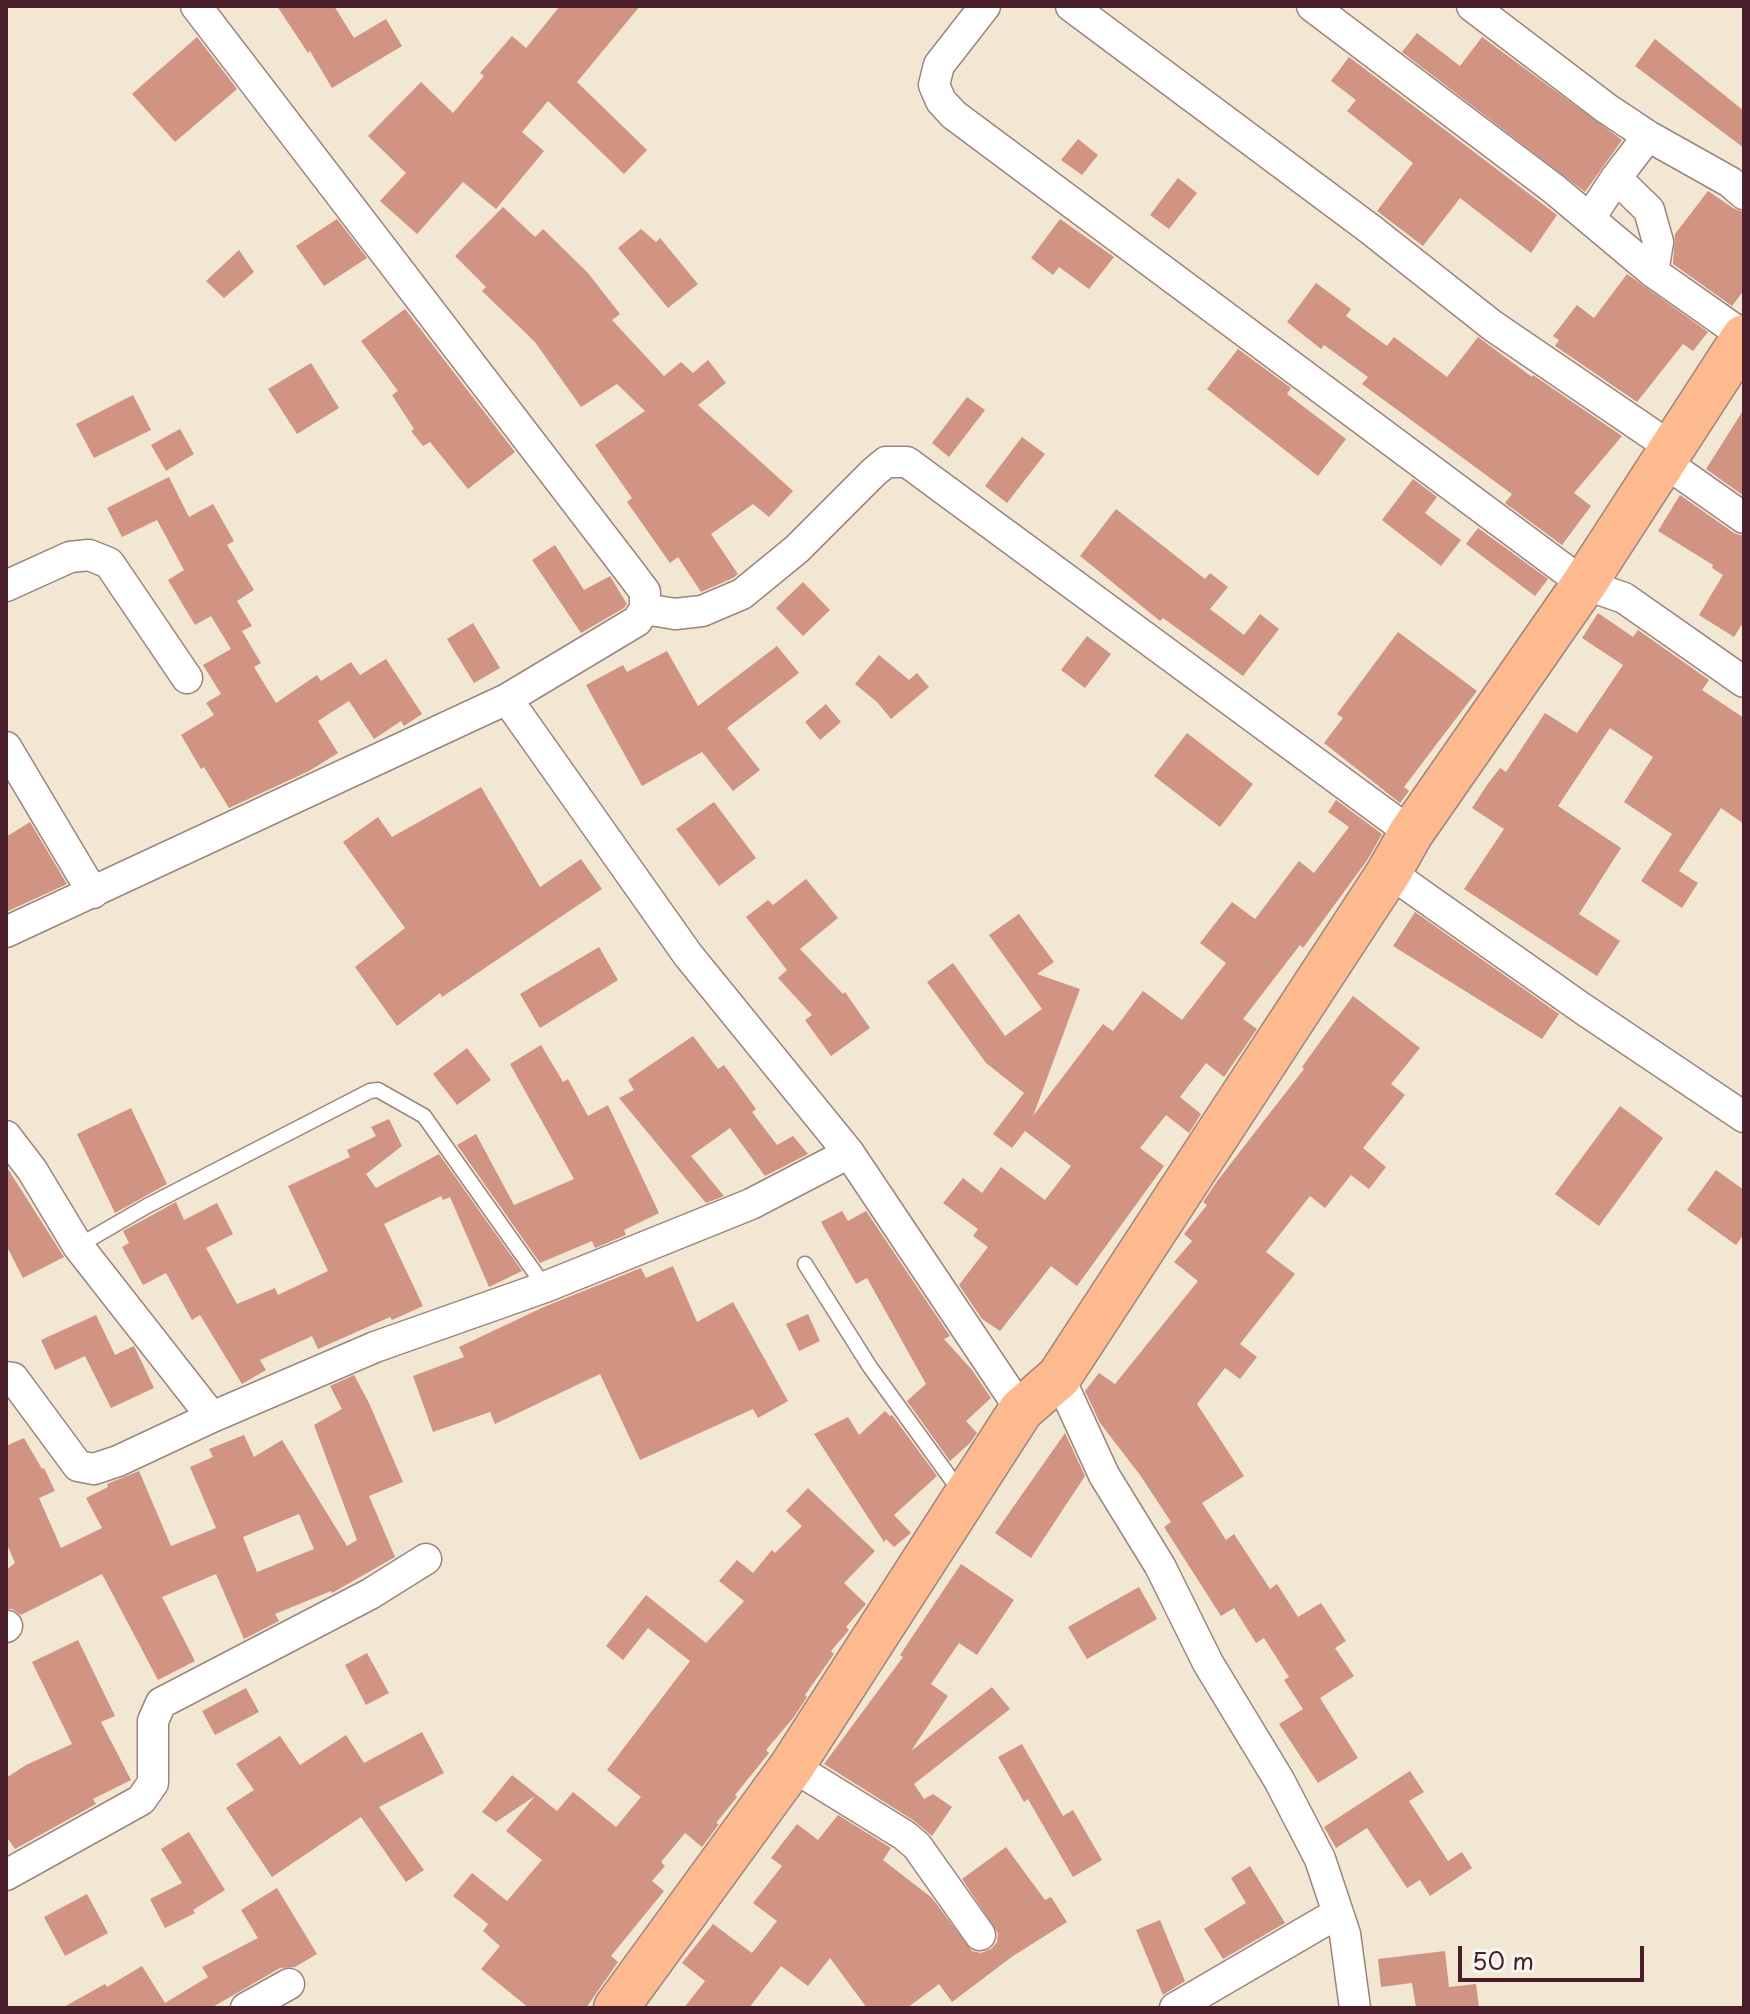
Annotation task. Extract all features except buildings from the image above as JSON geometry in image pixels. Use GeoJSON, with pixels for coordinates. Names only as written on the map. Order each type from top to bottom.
{"type":"FeatureCollection","features":[{"type":"Feature","properties":{"kind":"main road"},"geometry":{"type":"LineString","coordinates":[[616,2008],[792,1766],[1021,1410],[1059,1377],[1389,872],[1411,833],[1584,584],[1744,337]]}},
{"type":"Feature","properties":{"kind":"street"},"geometry":{"type":"LineString","coordinates":[[6,932],[507,699],[637,621],[645,609],[645,592],[196,6]]}},
{"type":"Feature","properties":{"kind":"street"},"geometry":{"type":"LineString","coordinates":[[985,6],[939,65],[934,85],[941,101],[954,115],[1584,584],[1624,598],[1744,682]]}},
{"type":"Feature","properties":{"kind":"street"},"geometry":{"type":"LineString","coordinates":[[1071,6],[1370,229],[1493,326],[1667,455],[1744,518]]}},
{"type":"Feature","properties":{"kind":"street"},"geometry":{"type":"LineString","coordinates":[[1312,6],[1590,218],[1653,272],[1744,337]]}},
{"type":"Feature","properties":{"kind":"street"},"geometry":{"type":"LineString","coordinates":[[1472,6],[1606,108],[1648,136],[1730,182],[1744,194]]}},
{"type":"Feature","properties":{"kind":"street"},"geometry":{"type":"LineString","coordinates":[[1590,218],[1648,136]]}},
{"type":"Feature","properties":{"kind":"street"},"geometry":{"type":"LineString","coordinates":[[1616,178],[1649,210],[1658,242],[1653,272]]}},
{"type":"Feature","properties":{"kind":"street"},"geometry":{"type":"LineString","coordinates":[[645,609],[675,614],[702,611],[742,594],[797,549],[886,462],[907,462],[1411,833]]}},
{"type":"Feature","properties":{"kind":"street"},"geometry":{"type":"LineString","coordinates":[[6,586],[70,557],[89,555],[109,563],[187,678]]}},
{"type":"Feature","properties":{"kind":"street"},"geometry":{"type":"LineString","coordinates":[[507,699],[688,955],[849,1153],[1021,1410]]}},
{"type":"Feature","properties":{"kind":"street"},"geometry":{"type":"LineString","coordinates":[[6,747],[93,893]]}},
{"type":"Feature","properties":{"kind":"street"},"geometry":{"type":"LineString","coordinates":[[1389,872],[1583,1009],[1744,1117]]}},
{"type":"Feature","properties":{"kind":"street"},"geometry":{"type":"LineString","coordinates":[[6,1136],[32,1170],[78,1246],[212,1417]]}},
{"type":"Feature","properties":{"kind":"street"},"geometry":{"type":"LineString","coordinates":[[6,1377],[13,1378],[78,1466],[94,1469],[375,1347],[545,1287],[751,1204],[849,1153]]}},
{"type":"Feature","properties":{"kind":"street"},"geometry":{"type":"LineString","coordinates":[[1059,1377],[1104,1475],[1160,1566],[1208,1663],[1279,1780],[1320,1859],[1345,1934],[1355,2008]]}},
{"type":"Feature","properties":{"kind":"street"},"geometry":{"type":"LineString","coordinates":[[6,1875],[141,1800],[153,1783],[153,1721],[161,1703],[370,1594],[426,1559]]}},
{"type":"Feature","properties":{"kind":"street"},"geometry":{"type":"LineString","coordinates":[[792,1766],[917,1846],[980,1935]]}},
{"type":"Feature","properties":{"kind":"street"},"geometry":{"type":"LineString","coordinates":[[1175,2008],[1338,1913]]}},
{"type":"Feature","properties":{"kind":"street"},"geometry":{"type":"LineString","coordinates":[[246,2008],[289,1984]]}},
{"type":"Feature","properties":{"kind":"lane"},"geometry":{"type":"LineString","coordinates":[[78,1246],[147,1206],[370,1091],[378,1090],[424,1116],[545,1287]]}},
{"type":"Feature","properties":{"kind":"lane"},"geometry":{"type":"LineString","coordinates":[[805,1264],[870,1367],[965,1498]]}}]}
